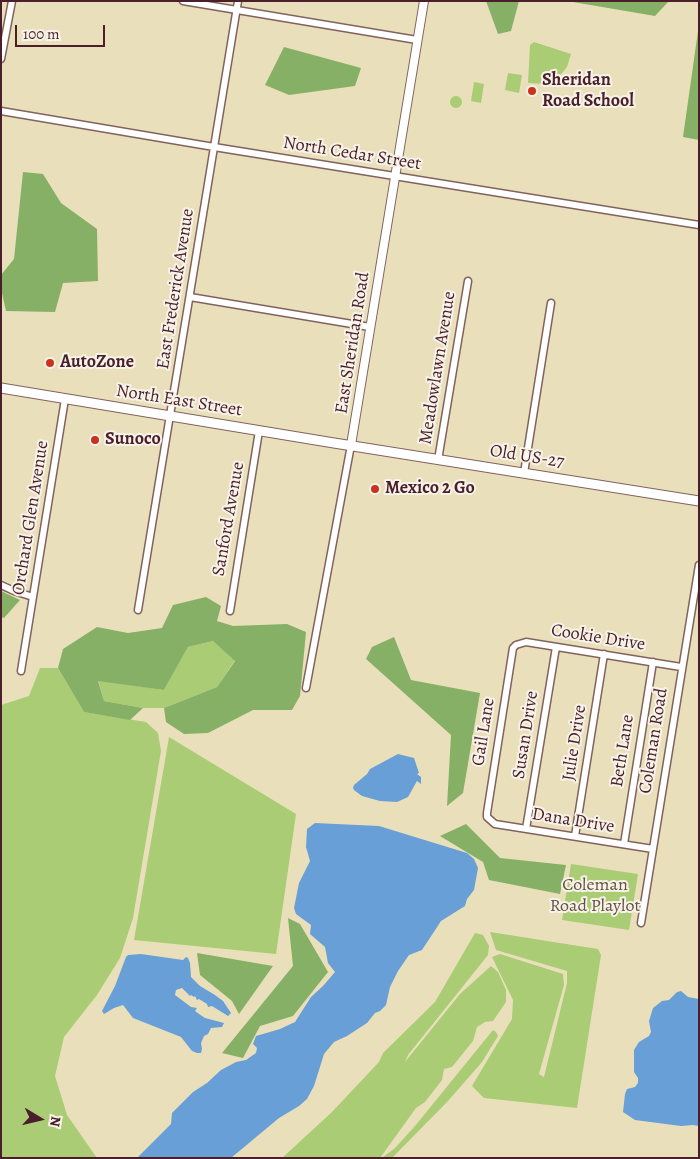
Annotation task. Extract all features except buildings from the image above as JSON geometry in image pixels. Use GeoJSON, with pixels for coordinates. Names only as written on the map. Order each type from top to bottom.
{"type":"FeatureCollection","features":[{"type":"Feature","properties":{"kind":"main road","name":"North East Street"},"geometry":{"type":"LineString","coordinates":[[1,388],[351,445]]}},
{"type":"Feature","properties":{"kind":"main road","name":"Old US-27"},"geometry":{"type":"LineString","coordinates":[[351,445],[699,501]]}},
{"type":"Feature","properties":{"kind":"street"},"geometry":{"type":"LineString","coordinates":[[1,59],[12,1]]}},
{"type":"Feature","properties":{"kind":"street"},"geometry":{"type":"LineString","coordinates":[[183,1],[418,40]]}},
{"type":"Feature","properties":{"kind":"street","name":"East Frederick Avenue"},"geometry":{"type":"LineString","coordinates":[[138,610],[238,1]]}},
{"type":"Feature","properties":{"kind":"street","name":"East Sheridan Road"},"geometry":{"type":"LineString","coordinates":[[306,688],[351,445],[424,1]]}},
{"type":"Feature","properties":{"kind":"street","name":"North Cedar Street"},"geometry":{"type":"LineString","coordinates":[[1,112],[699,225]]}},
{"type":"Feature","properties":{"kind":"street","name":"Meadowlawn Avenue"},"geometry":{"type":"LineString","coordinates":[[438,460],[468,281]]}},
{"type":"Feature","properties":{"kind":"street"},"geometry":{"type":"LineString","coordinates":[[190,297],[370,326]]}},
{"type":"Feature","properties":{"kind":"street"},"geometry":{"type":"LineString","coordinates":[[524,473],[552,303]]}},
{"type":"Feature","properties":{"kind":"street","name":"Orchard Glen Avenue"},"geometry":{"type":"LineString","coordinates":[[20,671],[65,399]]}},
{"type":"Feature","properties":{"kind":"street","name":"Sanford Avenue"},"geometry":{"type":"LineString","coordinates":[[230,611],[259,431]]}},
{"type":"Feature","properties":{"kind":"street","name":"Coleman Road"},"geometry":{"type":"LineString","coordinates":[[641,923],[699,564]]}},
{"type":"Feature","properties":{"kind":"street"},"geometry":{"type":"LineString","coordinates":[[1,585],[33,597]]}},
{"type":"Feature","properties":{"kind":"street","name":"Cookie Drive"},"geometry":{"type":"LineString","coordinates":[[513,648],[521,642],[526,642],[681,667]]}},
{"type":"Feature","properties":{"kind":"street","name":"Susan Drive"},"geometry":{"type":"LineString","coordinates":[[526,829],[556,647]]}},
{"type":"Feature","properties":{"kind":"street","name":"Gail Lane"},"geometry":{"type":"LineString","coordinates":[[489,820],[487,813],[513,648]]}},
{"type":"Feature","properties":{"kind":"street","name":"Julie Drive"},"geometry":{"type":"LineString","coordinates":[[575,836],[604,654]]}},
{"type":"Feature","properties":{"kind":"street","name":"Beth Lane"},"geometry":{"type":"LineString","coordinates":[[624,844],[653,662]]}},
{"type":"Feature","properties":{"kind":"street","name":"Dana Drive"},"geometry":{"type":"LineString","coordinates":[[489,820],[495,824],[653,849]]}},
{"type":"Feature","properties":{"kind":"green space"},"geometry":{"type":"Polygon","coordinates":[[[486,1],[519,1],[511,31],[498,34],[486,1]]]}},
{"type":"Feature","properties":{"kind":"green space"},"geometry":{"type":"Polygon","coordinates":[[[567,1],[665,1],[668,2],[655,16],[567,1]]]}},
{"type":"Feature","properties":{"kind":"green space"},"geometry":{"type":"Polygon","coordinates":[[[699,24],[699,140],[683,137],[699,24]]]}},
{"type":"Feature","properties":{"kind":"green space"},"geometry":{"type":"Polygon","coordinates":[[[534,42],[571,54],[567,67],[557,79],[545,84],[528,83],[530,45],[534,42]]]}},
{"type":"Feature","properties":{"kind":"green space"},"geometry":{"type":"Polygon","coordinates":[[[284,47],[361,68],[355,86],[289,95],[265,85],[284,47]]]}},
{"type":"Feature","properties":{"kind":"green space"},"geometry":{"type":"Polygon","coordinates":[[[508,73],[522,75],[519,93],[505,90],[508,73]]]}},
{"type":"Feature","properties":{"kind":"green space"},"geometry":{"type":"Polygon","coordinates":[[[474,82],[484,84],[481,103],[471,101],[474,82]]]}},
{"type":"Feature","properties":{"kind":"green space"},"geometry":{"type":"Polygon","coordinates":[[[454,96],[458,96],[462,102],[458,108],[454,108],[450,104],[450,100],[454,96]]]}},
{"type":"Feature","properties":{"kind":"green space"},"geometry":{"type":"Polygon","coordinates":[[[23,172],[43,174],[61,203],[97,229],[98,281],[63,283],[55,312],[6,311],[1,289],[1,275],[14,259],[23,172]]]}},
{"type":"Feature","properties":{"kind":"green space"},"geometry":{"type":"Polygon","coordinates":[[[1,591],[20,600],[4,618],[1,617],[1,591]]]}},
{"type":"Feature","properties":{"kind":"green space"},"geometry":{"type":"Polygon","coordinates":[[[206,597],[221,606],[217,621],[233,626],[287,624],[306,632],[300,696],[292,710],[253,710],[208,733],[184,734],[166,722],[164,708],[217,687],[235,661],[213,641],[188,647],[164,690],[98,681],[104,701],[143,708],[130,720],[84,712],[58,668],[63,649],[97,627],[128,633],[162,628],[173,605],[206,597]]]}},
{"type":"Feature","properties":{"kind":"green space"},"geometry":{"type":"Polygon","coordinates":[[[394,637],[411,680],[480,693],[463,793],[447,806],[451,735],[366,659],[372,647],[394,637]]]}},
{"type":"Feature","properties":{"kind":"green space"},"geometry":{"type":"Polygon","coordinates":[[[213,641],[235,660],[217,687],[164,708],[143,708],[104,701],[98,680],[164,690],[188,647],[213,641]]]}},
{"type":"Feature","properties":{"kind":"green space"},"geometry":{"type":"Polygon","coordinates":[[[40,668],[58,668],[84,712],[146,722],[158,733],[161,751],[133,918],[120,958],[97,995],[64,1037],[55,1076],[67,1115],[97,1158],[1,1158],[1,705],[29,696],[40,668]]]}},
{"type":"Feature","properties":{"kind":"green space"},"geometry":{"type":"Polygon","coordinates":[[[169,737],[296,814],[276,954],[134,940],[169,737]]]}},
{"type":"Feature","properties":{"kind":"green space"},"geometry":{"type":"Polygon","coordinates":[[[466,824],[500,858],[566,865],[560,894],[489,880],[483,862],[440,836],[466,824]]]}},
{"type":"Feature","properties":{"kind":"green space","name":"Coleman Road Playlot"},"geometry":{"type":"Polygon","coordinates":[[[571,864],[638,874],[629,930],[562,920],[571,864]]]}},
{"type":"Feature","properties":{"kind":"green space"},"geometry":{"type":"Polygon","coordinates":[[[288,918],[300,924],[328,972],[293,1016],[260,1026],[243,1058],[222,1053],[293,966],[288,918]]]}},
{"type":"Feature","properties":{"kind":"green space"},"geometry":{"type":"Polygon","coordinates":[[[490,932],[598,949],[601,955],[577,1108],[484,1098],[472,1086],[512,1019],[513,1000],[492,957],[500,954],[563,974],[564,985],[539,1074],[544,1077],[567,983],[567,971],[496,950],[490,932]]]}},
{"type":"Feature","properties":{"kind":"green space"},"geometry":{"type":"Polygon","coordinates":[[[475,933],[483,935],[489,946],[488,955],[408,1055],[405,1062],[460,994],[491,966],[498,972],[506,990],[506,1002],[493,1021],[485,1022],[477,1027],[473,1041],[452,1067],[444,1069],[442,1080],[425,1102],[416,1108],[380,1158],[282,1158],[332,1112],[379,1062],[383,1053],[435,1002],[475,933]]]}},
{"type":"Feature","properties":{"kind":"green space"},"geometry":{"type":"Polygon","coordinates":[[[197,953],[273,966],[239,1014],[232,1001],[200,975],[197,953]]]}},
{"type":"Feature","properties":{"kind":"green space"},"geometry":{"type":"Polygon","coordinates":[[[493,1030],[498,1036],[482,1062],[448,1101],[392,1158],[382,1158],[395,1148],[415,1126],[493,1030]]]}},
{"type":"Feature","properties":{"kind":"water"},"geometry":{"type":"Polygon","coordinates":[[[398,754],[414,758],[419,773],[417,774],[421,777],[421,784],[417,781],[408,797],[397,802],[380,801],[362,796],[354,790],[354,785],[370,769],[398,754]]]}},
{"type":"Feature","properties":{"kind":"water"},"geometry":{"type":"Polygon","coordinates":[[[315,823],[379,826],[467,853],[474,859],[478,868],[474,890],[467,899],[465,906],[441,921],[422,950],[409,955],[390,987],[386,1005],[375,1013],[367,1023],[334,1042],[324,1054],[314,1086],[307,1099],[299,1106],[279,1118],[231,1158],[137,1158],[171,1124],[172,1113],[193,1092],[207,1083],[221,1070],[236,1062],[246,1060],[256,1053],[257,1048],[253,1044],[256,1036],[280,1029],[295,1022],[311,997],[335,972],[328,963],[325,947],[310,934],[311,925],[296,914],[294,908],[299,883],[310,861],[306,847],[307,829],[315,823]]]}},
{"type":"Feature","properties":{"kind":"water"},"geometry":{"type":"Polygon","coordinates":[[[141,954],[183,960],[186,957],[188,958],[191,977],[200,986],[223,1001],[231,1013],[228,1016],[212,1006],[208,1007],[207,1004],[199,999],[197,1000],[195,996],[190,996],[182,988],[176,990],[175,995],[191,1007],[197,1008],[195,1011],[199,1014],[205,1018],[224,1023],[222,1027],[211,1028],[208,1034],[204,1036],[201,1043],[201,1053],[192,1051],[181,1037],[133,1018],[123,1005],[104,1014],[102,1011],[115,986],[126,957],[128,955],[141,954]]]}},
{"type":"Feature","properties":{"kind":"water"},"geometry":{"type":"Polygon","coordinates":[[[681,991],[688,997],[699,999],[699,1126],[681,1126],[635,1120],[623,1112],[627,1089],[635,1087],[638,1083],[638,1078],[634,1072],[634,1050],[639,1042],[649,1036],[651,1032],[649,1021],[653,1008],[681,991]]]}},
{"type":"Feature","properties":{"kind":"place","name":"Sheridan Road School"},"geometry":{"type":"Point","coordinates":[532,91]}},
{"type":"Feature","properties":{"kind":"place","name":"AutoZone"},"geometry":{"type":"Point","coordinates":[50,363]}},
{"type":"Feature","properties":{"kind":"place","name":"Sunoco"},"geometry":{"type":"Point","coordinates":[95,440]}},
{"type":"Feature","properties":{"kind":"place","name":"Mexico 2 Go"},"geometry":{"type":"Point","coordinates":[375,489]}}]}
